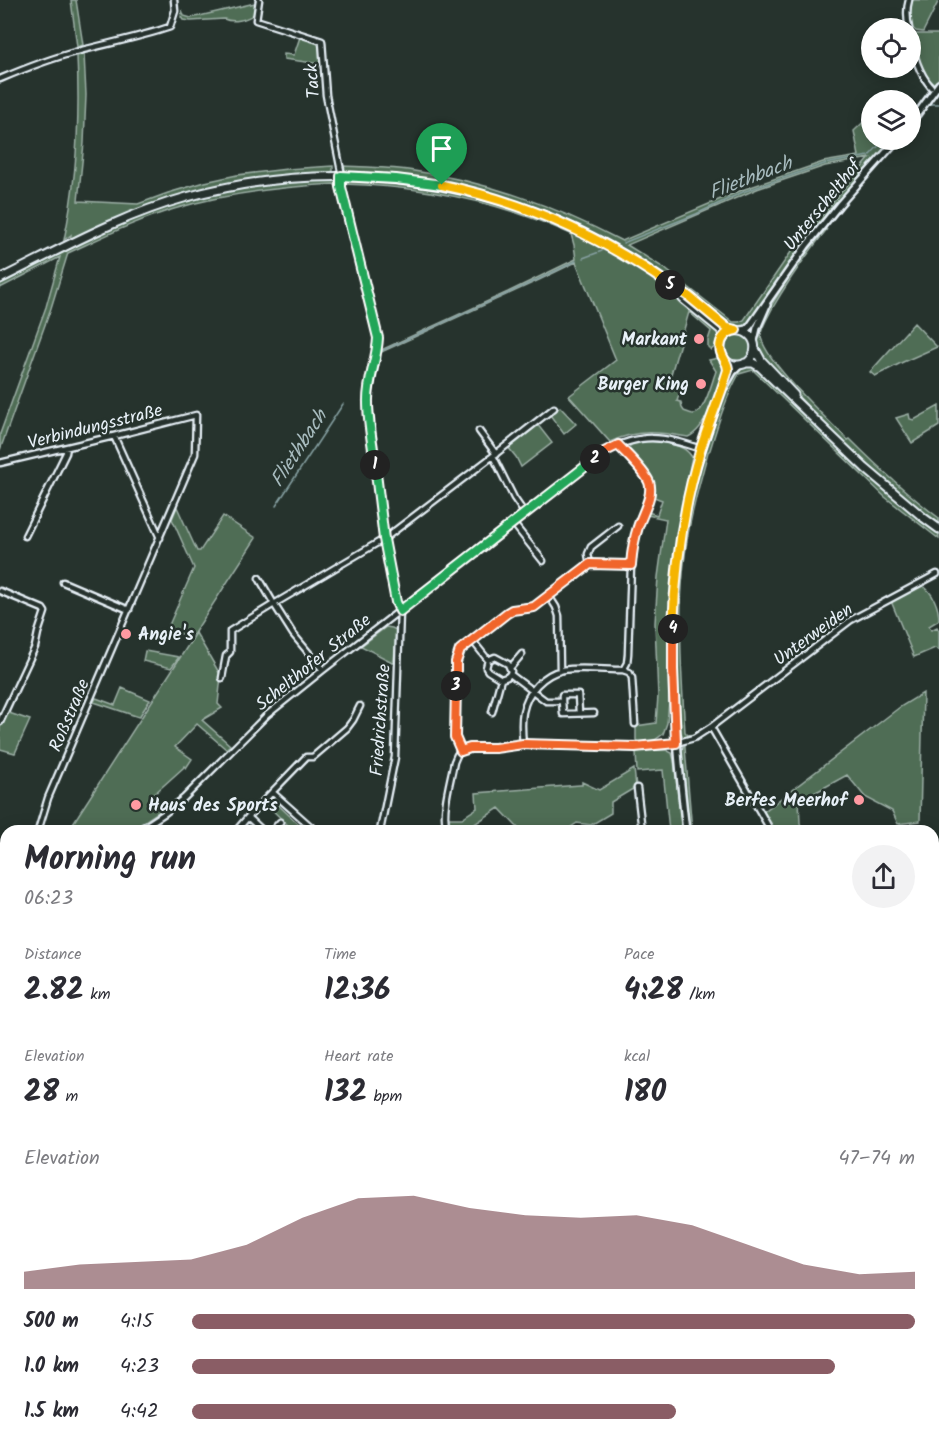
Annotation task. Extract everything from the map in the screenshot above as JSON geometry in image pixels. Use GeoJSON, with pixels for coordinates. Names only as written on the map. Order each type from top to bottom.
{"type":"FeatureCollection","features":[{"type":"Feature","properties":{"kind":"main road"},"geometry":{"type":"LineString","coordinates":[[0,279],[100,230],[153,208],[234,186],[341,174],[423,182],[463,190],[551,218],[630,258],[687,295],[727,328],[749,334],[761,360],[822,426]]}},
{"type":"Feature","properties":{"kind":"main road"},"geometry":{"type":"LineString","coordinates":[[675,289],[683,299],[721,330],[724,337]]}},
{"type":"Feature","properties":{"kind":"main road"},"geometry":{"type":"LineString","coordinates":[[738,330],[731,331],[721,341],[720,352],[727,362],[733,365],[753,363],[758,366],[866,468],[939,529]]}},
{"type":"Feature","properties":{"kind":"main road"},"geometry":{"type":"LineString","coordinates":[[742,364],[752,357],[754,345]]}},
{"type":"Feature","properties":{"kind":"street"},"geometry":{"type":"LineString","coordinates":[[0,79],[39,62],[170,27],[175,11],[174,0]]}},
{"type":"Feature","properties":{"kind":"street","name":"Tack"},"geometry":{"type":"LineString","coordinates":[[258,0],[256,20],[321,41],[326,95],[341,174]]}},
{"type":"Feature","properties":{"kind":"street"},"geometry":{"type":"LineString","coordinates":[[907,18],[909,0]]}},
{"type":"Feature","properties":{"kind":"street"},"geometry":{"type":"LineString","coordinates":[[921,75],[936,88],[921,109]]}},
{"type":"Feature","properties":{"kind":"street","name":"Unterschelthof"},"geometry":{"type":"LineString","coordinates":[[738,330],[747,329],[750,326],[806,246],[839,204],[888,150]]}},
{"type":"Feature","properties":{"kind":"street","name":"Friedrichstraße"},"geometry":{"type":"LineString","coordinates":[[341,174],[341,187],[378,338],[378,351],[368,402],[384,539],[396,602],[400,611],[394,757],[381,825]]}},
{"type":"Feature","properties":{"kind":"street","name":"Unterschelthof"},"geometry":{"type":"LineString","coordinates":[[754,345],[757,328],[774,293]]}},
{"type":"Feature","properties":{"kind":"street"},"geometry":{"type":"LineString","coordinates":[[685,825],[676,743],[673,669],[674,592],[684,518],[701,449],[728,370],[727,362]]}},
{"type":"Feature","properties":{"kind":"street"},"geometry":{"type":"LineString","coordinates":[[721,392],[733,372],[742,364]]}},
{"type":"Feature","properties":{"kind":"street"},"geometry":{"type":"LineString","coordinates":[[222,678],[226,656],[230,652],[230,631],[384,539],[554,408]]}},
{"type":"Feature","properties":{"kind":"street","name":"Verbindungsstraße"},"geometry":{"type":"LineString","coordinates":[[0,463],[196,415]]}},
{"type":"Feature","properties":{"kind":"street","name":"Roßstraße"},"geometry":{"type":"LineString","coordinates":[[40,825],[48,798],[195,454],[196,415]]}},
{"type":"Feature","properties":{"kind":"street"},"geometry":{"type":"LineString","coordinates":[[479,431],[495,455],[514,498],[525,514]]}},
{"type":"Feature","properties":{"kind":"street"},"geometry":{"type":"LineString","coordinates":[[114,436],[160,538]]}},
{"type":"Feature","properties":{"kind":"street","name":"Schelthofer Straße"},"geometry":{"type":"LineString","coordinates":[[147,825],[184,798],[267,715],[604,452],[638,439],[659,438],[701,449]]}},
{"type":"Feature","properties":{"kind":"street"},"geometry":{"type":"LineString","coordinates":[[618,445],[644,474],[650,485],[633,545],[628,654],[623,670]]}},
{"type":"Feature","properties":{"kind":"street"},"geometry":{"type":"LineString","coordinates":[[25,536],[67,447]]}},
{"type":"Feature","properties":{"kind":"street"},"geometry":{"type":"LineString","coordinates":[[513,523],[543,561]]}},
{"type":"Feature","properties":{"kind":"street"},"geometry":{"type":"LineString","coordinates":[[590,564],[588,554],[591,547],[618,526]]}},
{"type":"Feature","properties":{"kind":"street"},"geometry":{"type":"LineString","coordinates":[[445,825],[454,762],[461,751],[455,737],[456,662],[460,650],[512,610],[534,607],[590,564],[631,565]]}},
{"type":"Feature","properties":{"kind":"street","name":"Unterweiden"},"geometry":{"type":"LineString","coordinates":[[461,751],[470,748],[495,748],[523,744],[635,747],[676,743],[694,738],[851,620],[937,574]]}},
{"type":"Feature","properties":{"kind":"street"},"geometry":{"type":"LineString","coordinates":[[259,578],[293,634],[323,670]]}},
{"type":"Feature","properties":{"kind":"street"},"geometry":{"type":"LineString","coordinates":[[63,582],[129,610]]}},
{"type":"Feature","properties":{"kind":"street"},"geometry":{"type":"LineString","coordinates":[[0,591],[43,609],[45,612],[35,647],[0,722]]}},
{"type":"Feature","properties":{"kind":"street"},"geometry":{"type":"LineString","coordinates":[[549,596],[559,616],[561,671]]}},
{"type":"Feature","properties":{"kind":"street"},"geometry":{"type":"LineString","coordinates":[[472,640],[488,660]]}},
{"type":"Feature","properties":{"kind":"street"},"geometry":{"type":"LineString","coordinates":[[510,668],[522,654]]}},
{"type":"Feature","properties":{"kind":"street"},"geometry":{"type":"LineString","coordinates":[[501,679],[488,671],[486,663],[492,657],[500,658],[508,664],[510,674]]}},
{"type":"Feature","properties":{"kind":"street"},"geometry":{"type":"LineString","coordinates":[[523,744],[523,711],[532,691],[548,676],[570,669],[629,672],[632,678],[634,724]]}},
{"type":"Feature","properties":{"kind":"street"},"geometry":{"type":"LineString","coordinates":[[501,679],[510,674]]}},
{"type":"Feature","properties":{"kind":"street"},"geometry":{"type":"LineString","coordinates":[[510,674],[546,701],[561,701]]}},
{"type":"Feature","properties":{"kind":"street"},"geometry":{"type":"LineString","coordinates":[[492,712],[501,679]]}},
{"type":"Feature","properties":{"kind":"street"},"geometry":{"type":"LineString","coordinates":[[579,713],[578,695],[562,695],[562,714],[594,713]]}},
{"type":"Feature","properties":{"kind":"street"},"geometry":{"type":"LineString","coordinates":[[241,825],[306,757],[313,757],[347,728],[360,706]]}},
{"type":"Feature","properties":{"kind":"street"},"geometry":{"type":"LineString","coordinates":[[711,727],[768,825]]}},
{"type":"Feature","properties":{"kind":"street"},"geometry":{"type":"LineString","coordinates":[[637,788],[641,825]]}},
{"type":"Feature","properties":{"kind":"street"},"geometry":{"type":"LineString","coordinates":[[272,792],[309,825]]}},
{"type":"Feature","properties":{"kind":"street"},"geometry":{"type":"LineString","coordinates":[[248,817],[257,825]]}},
{"type":"Feature","properties":{"kind":"street"},"geometry":{"type":"LineString","coordinates":[[277,825],[280,822]]}},
{"type":"Feature","properties":{"kind":"green space"},"geometry":{"type":"Polygon","coordinates":[[[71,0],[76,0],[83,45],[77,47],[71,0]]]}},
{"type":"Feature","properties":{"kind":"green space"},"geometry":{"type":"Polygon","coordinates":[[[911,0],[939,0],[923,32],[921,32],[921,18],[908,17],[911,0]]]}},
{"type":"Feature","properties":{"kind":"green space"},"geometry":{"type":"Polygon","coordinates":[[[255,3],[254,14],[239,20],[191,21],[183,20],[181,17],[182,10],[184,16],[191,18],[255,3]]]}},
{"type":"Feature","properties":{"kind":"green space"},"geometry":{"type":"Polygon","coordinates":[[[921,34],[939,34],[939,78],[935,84],[921,69],[921,34]]]}},
{"type":"Feature","properties":{"kind":"green space"},"geometry":{"type":"Polygon","coordinates":[[[300,37],[318,44],[321,64],[284,59],[284,54],[294,55],[300,37]]]}},
{"type":"Feature","properties":{"kind":"green space"},"geometry":{"type":"Polygon","coordinates":[[[84,54],[86,95],[78,201],[138,204],[205,182],[237,175],[333,166],[333,171],[270,178],[204,190],[70,240],[71,235],[64,240],[72,194],[76,148],[77,56],[84,54]]]}},
{"type":"Feature","properties":{"kind":"green space"},"geometry":{"type":"Polygon","coordinates":[[[861,124],[861,150],[884,150],[826,216],[781,276],[750,324],[745,327],[729,327],[620,249],[551,215],[519,203],[452,185],[348,172],[344,166],[408,170],[492,188],[570,216],[622,241],[742,190],[823,162],[859,156],[854,131],[861,124]],[[870,158],[825,166],[757,189],[627,245],[664,268],[733,322],[744,320],[791,252],[870,158]]]}},
{"type":"Feature","properties":{"kind":"green space"},"geometry":{"type":"Polygon","coordinates":[[[335,180],[340,190],[334,184],[314,185],[213,199],[147,218],[68,253],[51,308],[0,450],[0,434],[46,307],[60,257],[0,288],[0,282],[94,236],[193,199],[243,188],[335,180]]]}},
{"type":"Feature","properties":{"kind":"green space"},"geometry":{"type":"Polygon","coordinates":[[[344,181],[419,185],[470,195],[532,214],[604,248],[663,284],[719,331],[718,342],[711,350],[708,347],[708,340],[711,331],[689,312],[667,388],[680,392],[677,401],[681,402],[684,411],[698,413],[707,397],[716,371],[709,360],[718,358],[722,362],[726,370],[712,408],[701,426],[688,437],[639,433],[610,442],[569,396],[616,360],[576,262],[379,353],[379,351],[576,259],[574,245],[571,234],[544,222],[488,204],[401,188],[343,184],[344,181]]]}},
{"type":"Feature","properties":{"kind":"green space"},"geometry":{"type":"Polygon","coordinates":[[[827,229],[798,268],[772,309],[761,334],[763,344],[783,373],[812,405],[848,440],[850,439],[893,480],[939,518],[939,526],[909,503],[839,439],[758,354],[756,337],[758,329],[797,266],[814,242],[827,229]]]}},
{"type":"Feature","properties":{"kind":"green space"},"geometry":{"type":"Polygon","coordinates":[[[914,323],[937,347],[875,376],[870,372],[914,323]]]}},
{"type":"Feature","properties":{"kind":"green space"},"geometry":{"type":"Polygon","coordinates":[[[738,334],[748,338],[752,348],[748,358],[738,362],[728,358],[724,348],[728,338],[738,334]]]}},
{"type":"Feature","properties":{"kind":"green space"},"geometry":{"type":"Polygon","coordinates":[[[749,365],[757,368],[868,474],[939,533],[939,539],[885,497],[753,370],[739,374],[708,452],[688,535],[681,593],[681,662],[685,732],[688,735],[696,734],[707,727],[692,737],[685,739],[679,731],[675,629],[678,580],[685,532],[705,448],[717,414],[737,369],[749,365]]]}},
{"type":"Feature","properties":{"kind":"green space"},"geometry":{"type":"Polygon","coordinates":[[[939,406],[939,426],[912,443],[896,418],[909,414],[910,419],[914,420],[939,406]]]}},
{"type":"Feature","properties":{"kind":"green space"},"geometry":{"type":"Polygon","coordinates":[[[560,407],[576,424],[564,434],[550,415],[560,407]]]}},
{"type":"Feature","properties":{"kind":"green space"},"geometry":{"type":"Polygon","coordinates":[[[537,424],[552,443],[521,467],[508,447],[537,424]]]}},
{"type":"Feature","properties":{"kind":"green space"},"geometry":{"type":"Polygon","coordinates":[[[644,441],[683,448],[692,457],[678,532],[670,600],[667,723],[663,734],[655,740],[640,744],[636,740],[636,726],[656,723],[658,696],[655,623],[658,577],[666,519],[647,515],[648,512],[657,515],[662,500],[654,497],[655,490],[651,477],[629,450],[634,443],[644,441]]]}},
{"type":"Feature","properties":{"kind":"green space"},"geometry":{"type":"Polygon","coordinates":[[[177,507],[197,551],[200,551],[223,516],[256,538],[193,635],[166,632],[194,568],[172,519],[177,507]]]}},
{"type":"Feature","properties":{"kind":"green space"},"geometry":{"type":"Polygon","coordinates":[[[921,585],[929,591],[938,610],[939,620],[929,626],[931,630],[937,627],[939,631],[939,650],[935,648],[914,657],[891,601],[921,585]]]}},
{"type":"Feature","properties":{"kind":"green space"},"geometry":{"type":"Polygon","coordinates":[[[386,627],[396,630],[394,663],[361,646],[386,627]]]}},
{"type":"Feature","properties":{"kind":"green space"},"geometry":{"type":"Polygon","coordinates":[[[196,633],[221,676],[218,704],[222,708],[202,720],[230,745],[226,749],[197,724],[175,747],[192,759],[186,768],[185,766],[153,795],[161,810],[139,825],[72,825],[196,633]]]}},
{"type":"Feature","properties":{"kind":"green space"},"geometry":{"type":"Polygon","coordinates":[[[145,651],[179,657],[171,668],[143,661],[145,651]]]}},
{"type":"Feature","properties":{"kind":"green space"},"geometry":{"type":"Polygon","coordinates":[[[122,688],[150,700],[139,717],[94,702],[96,698],[115,705],[122,688]]]}},
{"type":"Feature","properties":{"kind":"green space"},"geometry":{"type":"Polygon","coordinates":[[[923,693],[920,821],[898,824],[892,811],[865,797],[847,775],[799,799],[801,825],[769,825],[762,813],[900,707],[923,693]]]}},
{"type":"Feature","properties":{"kind":"green space"},"geometry":{"type":"Polygon","coordinates":[[[6,712],[30,720],[15,753],[0,749],[0,726],[6,712]]]}},
{"type":"Feature","properties":{"kind":"green space"},"geometry":{"type":"Polygon","coordinates":[[[685,744],[692,825],[688,825],[683,747],[685,744]]]}},
{"type":"Feature","properties":{"kind":"green space"},"geometry":{"type":"Polygon","coordinates":[[[639,749],[666,750],[672,753],[681,825],[668,825],[663,770],[637,772],[636,752],[639,749]]]}},
{"type":"Feature","properties":{"kind":"green space"},"geometry":{"type":"Polygon","coordinates":[[[634,769],[636,787],[611,802],[611,813],[591,825],[577,823],[574,825],[515,825],[499,808],[473,825],[450,825],[449,818],[462,818],[477,808],[476,793],[582,785],[582,782],[599,790],[634,769]]]}},
{"type":"Feature","properties":{"kind":"green space"},"geometry":{"type":"Polygon","coordinates":[[[274,797],[278,799],[275,802],[300,825],[288,825],[266,804],[274,797]]]}},
{"type":"Feature","properties":{"kind":"waterway","name":"Fliethbach"},"geometry":{"type":"LineString","coordinates":[[930,104],[939,104]]}},
{"type":"Feature","properties":{"kind":"waterway","name":"Fliethbach"},"geometry":{"type":"LineString","coordinates":[[623,243],[696,214],[743,192],[824,164],[869,156],[875,150]]}},
{"type":"Feature","properties":{"kind":"waterway","name":"Fliethbach"},"geometry":{"type":"LineString","coordinates":[[583,258],[602,251]]}},
{"type":"Feature","properties":{"kind":"waterway","name":"Fliethbach"},"geometry":{"type":"LineString","coordinates":[[379,352],[576,261]]}},
{"type":"Feature","properties":{"kind":"waterway","name":"Fliethbach"},"geometry":{"type":"LineString","coordinates":[[276,506],[343,404]]}},
{"type":"Feature","properties":{"kind":"place","name":"Markant"},"geometry":{"type":"Point","coordinates":[699,339]}},
{"type":"Feature","properties":{"kind":"place","name":"Burger King"},"geometry":{"type":"Point","coordinates":[701,384]}},
{"type":"Feature","properties":{"kind":"place","name":"Angie's"},"geometry":{"type":"Point","coordinates":[126,634]}},
{"type":"Feature","properties":{"kind":"place","name":"Berfes Meerhof"},"geometry":{"type":"Point","coordinates":[859,800]}},
{"type":"Feature","properties":{"kind":"place","name":"Haus des Sports"},"geometry":{"type":"Point","coordinates":[136,805]}},
{"type":"Feature","properties":{"kind":"route"},"geometry":{"type":"LineString","coordinates":[[341,176],[375,177],[442,185],[517,206],[575,229],[630,258],[687,295],[727,328],[736,330],[731,331],[721,341],[720,352],[728,364],[728,370],[691,486],[677,561],[673,637],[676,743],[635,747],[523,744],[495,748],[470,748],[461,751],[455,737],[456,662],[460,650],[512,610],[534,607],[590,564],[631,565],[633,545],[650,493],[650,485],[644,474],[618,445],[604,452],[400,611],[396,602],[384,539],[368,402],[378,351],[378,338],[341,187],[341,176]]}}]}
